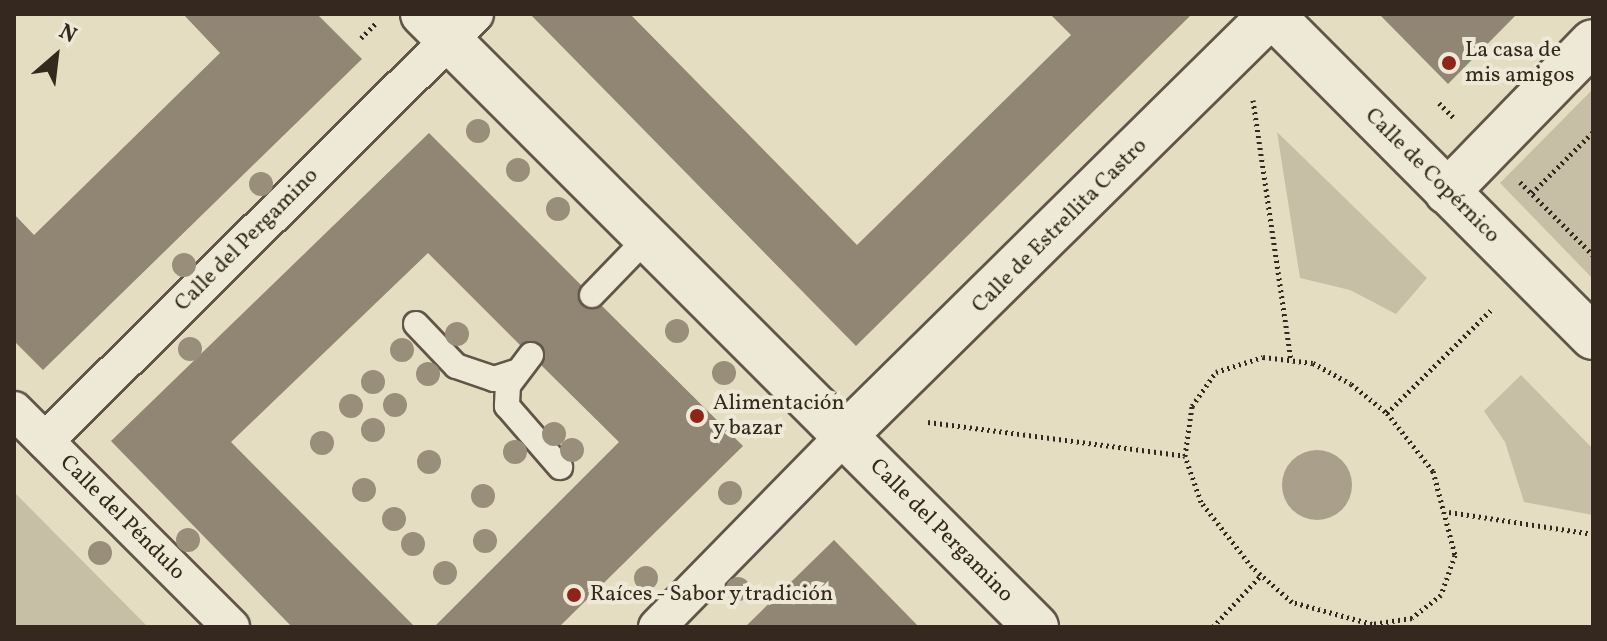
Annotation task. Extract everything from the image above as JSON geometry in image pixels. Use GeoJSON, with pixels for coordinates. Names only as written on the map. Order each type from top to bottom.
{"type":"FeatureCollection","features":[{"type":"Feature","properties":{"kind":"street","name":"Calle de Copérnico"},"geometry":{"type":"LineString","coordinates":[[1272,14],[1593,337]]}},
{"type":"Feature","properties":{"kind":"street","name":"Calle de Estrellita Castro"},"geometry":{"type":"LineString","coordinates":[[846,434],[1272,14]]}},
{"type":"Feature","properties":{"kind":"street","name":"Calle del Pergamino"},"geometry":{"type":"LineString","coordinates":[[45,441],[432,21],[1036,627]]}},
{"type":"Feature","properties":{"kind":"street"},"geometry":{"type":"LineString","coordinates":[[1447,192],[1593,42]]}},
{"type":"Feature","properties":{"kind":"street","name":"Calle del Péndulo"},"geometry":{"type":"LineString","coordinates":[[14,410],[231,627]]}},
{"type":"Feature","properties":{"kind":"street"},"geometry":{"type":"LineString","coordinates":[[657,627],[846,434]]}},
{"type":"Feature","properties":{"kind":"lane"},"geometry":{"type":"LineString","coordinates":[[592,295],[648,237]]}},
{"type":"Feature","properties":{"kind":"lane"},"geometry":{"type":"LineString","coordinates":[[416,324],[456,366],[494,379],[523,363],[507,406],[560,467]]}},
{"type":"Feature","properties":{"kind":"path"},"geometry":{"type":"LineString","coordinates":[[361,38],[432,21]]}},
{"type":"Feature","properties":{"kind":"path"},"geometry":{"type":"LineString","coordinates":[[1254,87],[1291,360]]}},
{"type":"Feature","properties":{"kind":"path"},"geometry":{"type":"LineString","coordinates":[[1532,193],[1593,132]]}},
{"type":"Feature","properties":{"kind":"path"},"geometry":{"type":"LineString","coordinates":[[1487,150],[1593,255]]}},
{"type":"Feature","properties":{"kind":"path"},"geometry":{"type":"LineString","coordinates":[[1387,413],[1492,309]]}},
{"type":"Feature","properties":{"kind":"path"},"geometry":{"type":"LineString","coordinates":[[1263,357],[1291,360],[1351,384],[1387,413],[1433,471],[1449,512],[1455,555],[1441,595],[1412,618],[1351,624],[1292,602],[1261,575],[1201,502],[1185,456],[1192,406],[1216,372],[1263,357]]}},
{"type":"Feature","properties":{"kind":"path"},"geometry":{"type":"LineString","coordinates":[[927,421],[1185,456]]}},
{"type":"Feature","properties":{"kind":"path"},"geometry":{"type":"LineString","coordinates":[[1449,512],[1593,534]]}},
{"type":"Feature","properties":{"kind":"path"},"geometry":{"type":"LineString","coordinates":[[1213,627],[1261,575]]}},
{"type":"Feature","properties":{"kind":"shaded area"},"geometry":{"type":"Polygon","coordinates":[[[1593,89],[1593,279],[1500,183],[1593,89]]]}},
{"type":"Feature","properties":{"kind":"shaded area"},"geometry":{"type":"Polygon","coordinates":[[[1277,132],[1427,278],[1396,314],[1350,290],[1300,278],[1277,132]]]}},
{"type":"Feature","properties":{"kind":"shaded area"},"geometry":{"type":"Polygon","coordinates":[[[1521,375],[1593,449],[1593,515],[1524,502],[1505,442],[1484,411],[1521,375]]]}},
{"type":"Feature","properties":{"kind":"shaded area"},"geometry":{"type":"Polygon","coordinates":[[[1324,450],[1346,465],[1352,485],[1350,499],[1342,510],[1331,518],[1310,520],[1292,510],[1284,499],[1282,478],[1292,460],[1303,452],[1324,450]]]}},
{"type":"Feature","properties":{"kind":"shaded area"},"geometry":{"type":"Polygon","coordinates":[[[14,492],[148,627],[14,627],[14,492]]]}},
{"type":"Feature","properties":{"kind":"building"},"geometry":{"type":"Polygon","coordinates":[[[183,14],[317,14],[362,59],[43,370],[14,341],[14,214],[34,235],[220,53],[183,14]]]}},
{"type":"Feature","properties":{"kind":"building"},"geometry":{"type":"Polygon","coordinates":[[[530,14],[630,14],[857,245],[1071,35],[1050,14],[1192,14],[856,346],[530,14]]]}},
{"type":"Feature","properties":{"kind":"building"},"geometry":{"type":"Polygon","coordinates":[[[1379,14],[1517,14],[1448,84],[1379,14]]]}},
{"type":"Feature","properties":{"kind":"building"},"geometry":{"type":"Polygon","coordinates":[[[429,133],[581,285],[581,305],[602,306],[743,446],[559,627],[434,627],[619,442],[542,366],[541,344],[520,345],[428,253],[231,442],[415,627],[292,627],[111,441],[429,133]]]}},
{"type":"Feature","properties":{"kind":"building"},"geometry":{"type":"Polygon","coordinates":[[[834,540],[919,627],[745,627],[792,581],[834,540]]]}},
{"type":"Feature","properties":{"kind":"place","name":"La casa de mis amigos"},"geometry":{"type":"Point","coordinates":[1449,63]}},
{"type":"Feature","properties":{"kind":"place","name":"Alimentación y bazar"},"geometry":{"type":"Point","coordinates":[697,416]}},
{"type":"Feature","properties":{"kind":"place","name":"Raíces - Sabor y tradición"},"geometry":{"type":"Point","coordinates":[574,595]}}]}
